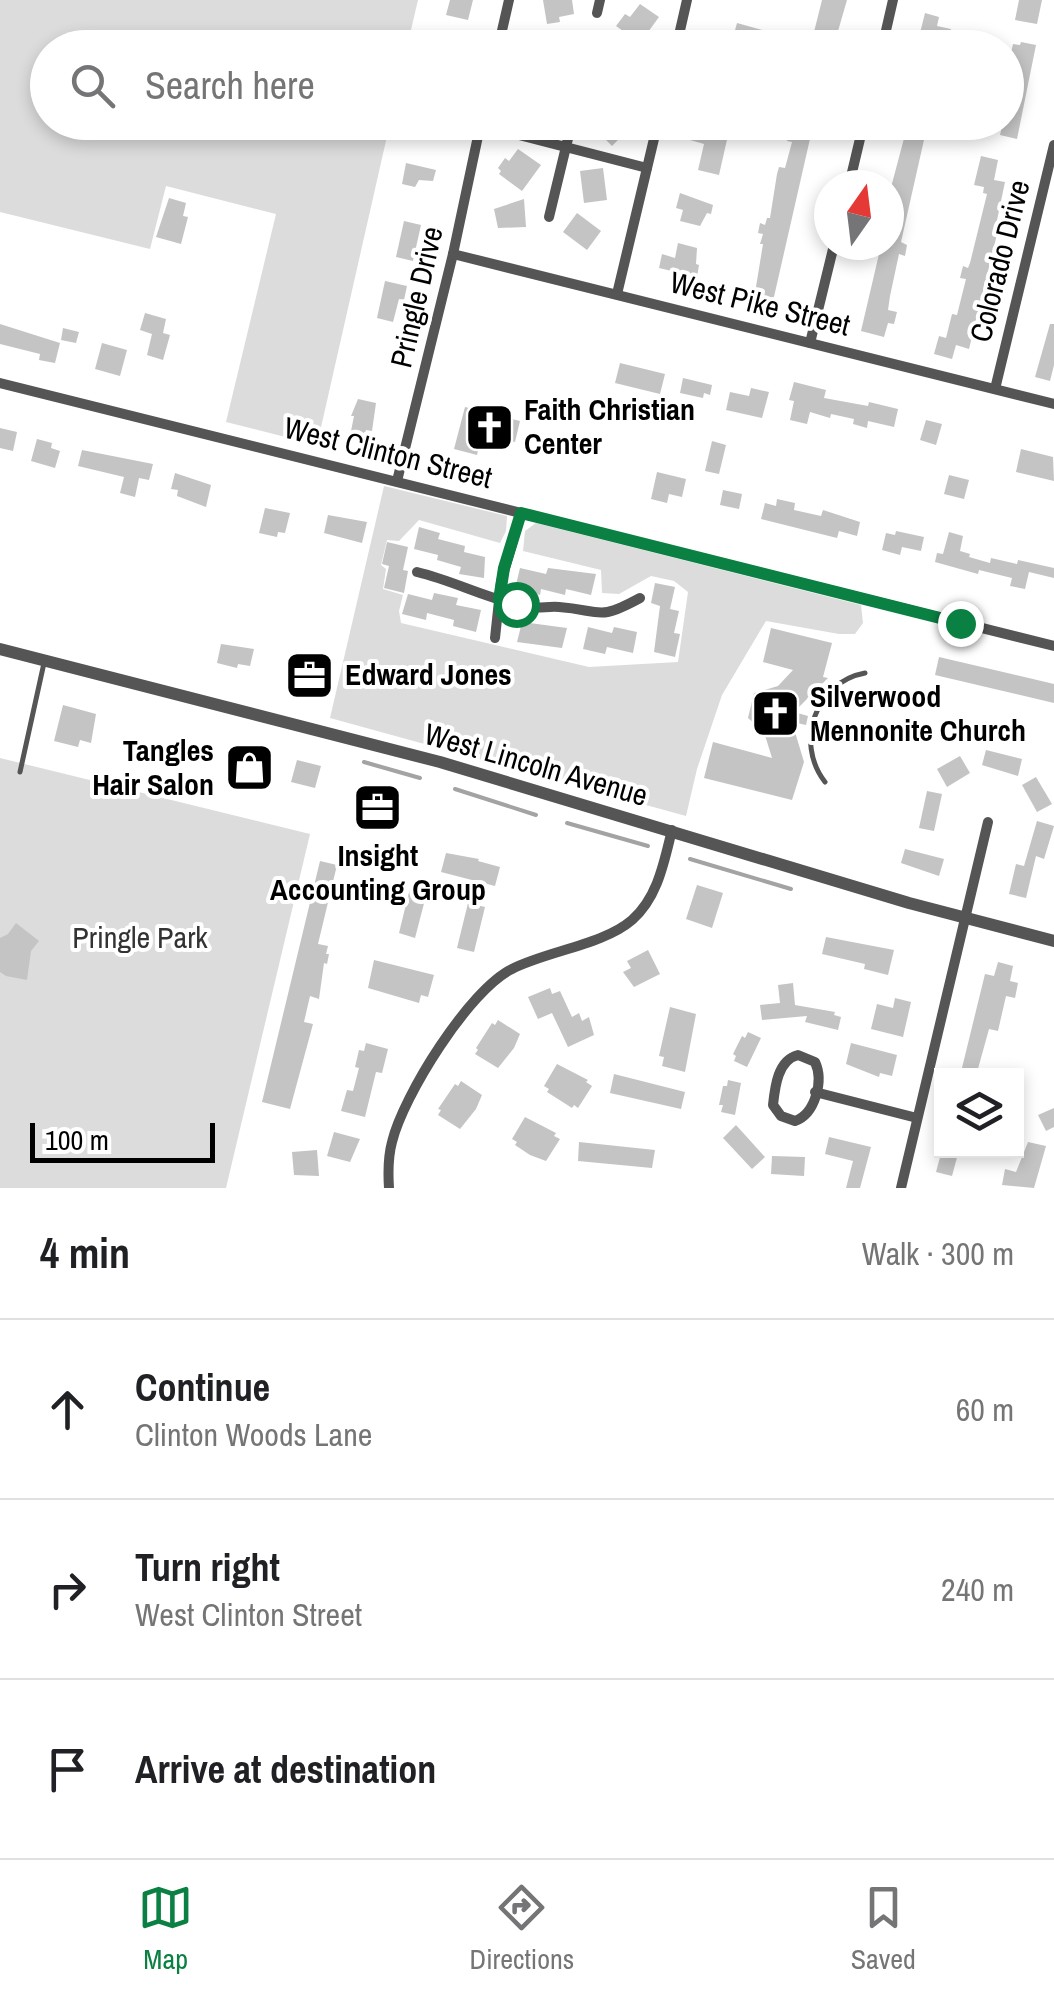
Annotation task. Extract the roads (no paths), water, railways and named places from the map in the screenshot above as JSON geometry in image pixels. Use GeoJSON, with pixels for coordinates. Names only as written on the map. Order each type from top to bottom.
{"type":"FeatureCollection","features":[{"type":"Feature","properties":{"kind":"street"},"geometry":{"type":"LineString","coordinates":[[502,30],[509,0]]}},
{"type":"Feature","properties":{"kind":"street"},"geometry":{"type":"LineString","coordinates":[[597,13],[600,0]]}},
{"type":"Feature","properties":{"kind":"street"},"geometry":{"type":"LineString","coordinates":[[680,30],[688,0]]}},
{"type":"Feature","properties":{"kind":"street"},"geometry":{"type":"LineString","coordinates":[[886,30],[893,0]]}},
{"type":"Feature","properties":{"kind":"street","name":"Pringle Drive"},"geometry":{"type":"LineString","coordinates":[[397,481],[478,140]]}},
{"type":"Feature","properties":{"kind":"street"},"geometry":{"type":"LineString","coordinates":[[540,140],[646,168]]}},
{"type":"Feature","properties":{"kind":"street"},"geometry":{"type":"LineString","coordinates":[[549,217],[568,140]]}},
{"type":"Feature","properties":{"kind":"street"},"geometry":{"type":"LineString","coordinates":[[616,294],[653,140]]}},
{"type":"Feature","properties":{"kind":"street"},"geometry":{"type":"LineString","coordinates":[[852,170],[859,140]]}},
{"type":"Feature","properties":{"kind":"street","name":"Colorado Drive"},"geometry":{"type":"LineString","coordinates":[[995,389],[1054,145]]}},
{"type":"Feature","properties":{"kind":"street","name":"West Pike Street"},"geometry":{"type":"LineString","coordinates":[[453,254],[1054,404]]}},
{"type":"Feature","properties":{"kind":"street"},"geometry":{"type":"LineString","coordinates":[[810,343],[830,260]]}},
{"type":"Feature","properties":{"kind":"street","name":"West Clinton Street"},"geometry":{"type":"LineString","coordinates":[[0,383],[1054,646]]}},
{"type":"Feature","properties":{"kind":"street"},"geometry":{"type":"LineString","coordinates":[[496,638],[504,568],[521,513]]}},
{"type":"Feature","properties":{"kind":"street"},"geometry":{"type":"LineString","coordinates":[[417,572],[531,608],[562,607],[598,614],[617,610],[640,598]]}},
{"type":"Feature","properties":{"kind":"street","name":"West Lincoln Avenue"},"geometry":{"type":"LineString","coordinates":[[0,649],[440,762],[964,918],[1054,941]]}},
{"type":"Feature","properties":{"kind":"street"},"geometry":{"type":"LineString","coordinates":[[900,1188],[988,822]]}},
{"type":"Feature","properties":{"kind":"street"},"geometry":{"type":"LineString","coordinates":[[389,1188],[389,1154],[399,1120],[465,1008],[509,970],[610,933],[629,922],[646,904],[657,884],[672,830]]}},
{"type":"Feature","properties":{"kind":"street"},"geometry":{"type":"LineString","coordinates":[[791,1056],[805,1056],[814,1062],[820,1074],[816,1092],[811,1108],[795,1121],[781,1116],[773,1105],[782,1066],[791,1056]]}},
{"type":"Feature","properties":{"kind":"street"},"geometry":{"type":"LineString","coordinates":[[816,1092],[917,1118]]}},
{"type":"Feature","properties":{"kind":"lane"},"geometry":{"type":"LineString","coordinates":[[20,772],[45,660]]}},
{"type":"Feature","properties":{"kind":"lane"},"geometry":{"type":"LineString","coordinates":[[825,782],[810,750],[814,716],[834,686],[850,676],[865,674]]}},
{"type":"Feature","properties":{"kind":"waterway"},"geometry":{"type":"LineString","coordinates":[[364,762],[420,778]]}},
{"type":"Feature","properties":{"kind":"waterway"},"geometry":{"type":"LineString","coordinates":[[455,789],[536,815]]}},
{"type":"Feature","properties":{"kind":"waterway"},"geometry":{"type":"LineString","coordinates":[[567,823],[648,846]]}},
{"type":"Feature","properties":{"kind":"waterway"},"geometry":{"type":"LineString","coordinates":[[690,859],[791,889]]}},
{"type":"Feature","properties":{"kind":"place","name":"Faith Christian Center"},"geometry":{"type":"Point","coordinates":[489,427]}},
{"type":"Feature","properties":{"kind":"place","name":"Edward Jones"},"geometry":{"type":"Point","coordinates":[310,675]}},
{"type":"Feature","properties":{"kind":"place","name":"Silverwood Mennonite Church"},"geometry":{"type":"Point","coordinates":[775,714]}},
{"type":"Feature","properties":{"kind":"place","name":"Tangles Hair Salon"},"geometry":{"type":"Point","coordinates":[249,768]}},
{"type":"Feature","properties":{"kind":"place","name":"Insight Accounting Group"},"geometry":{"type":"Point","coordinates":[378,807]}},
{"type":"Feature","properties":{"kind":"park label","name":"Pringle Park"},"geometry":{"type":"Point","coordinates":[140,938]}}]}
